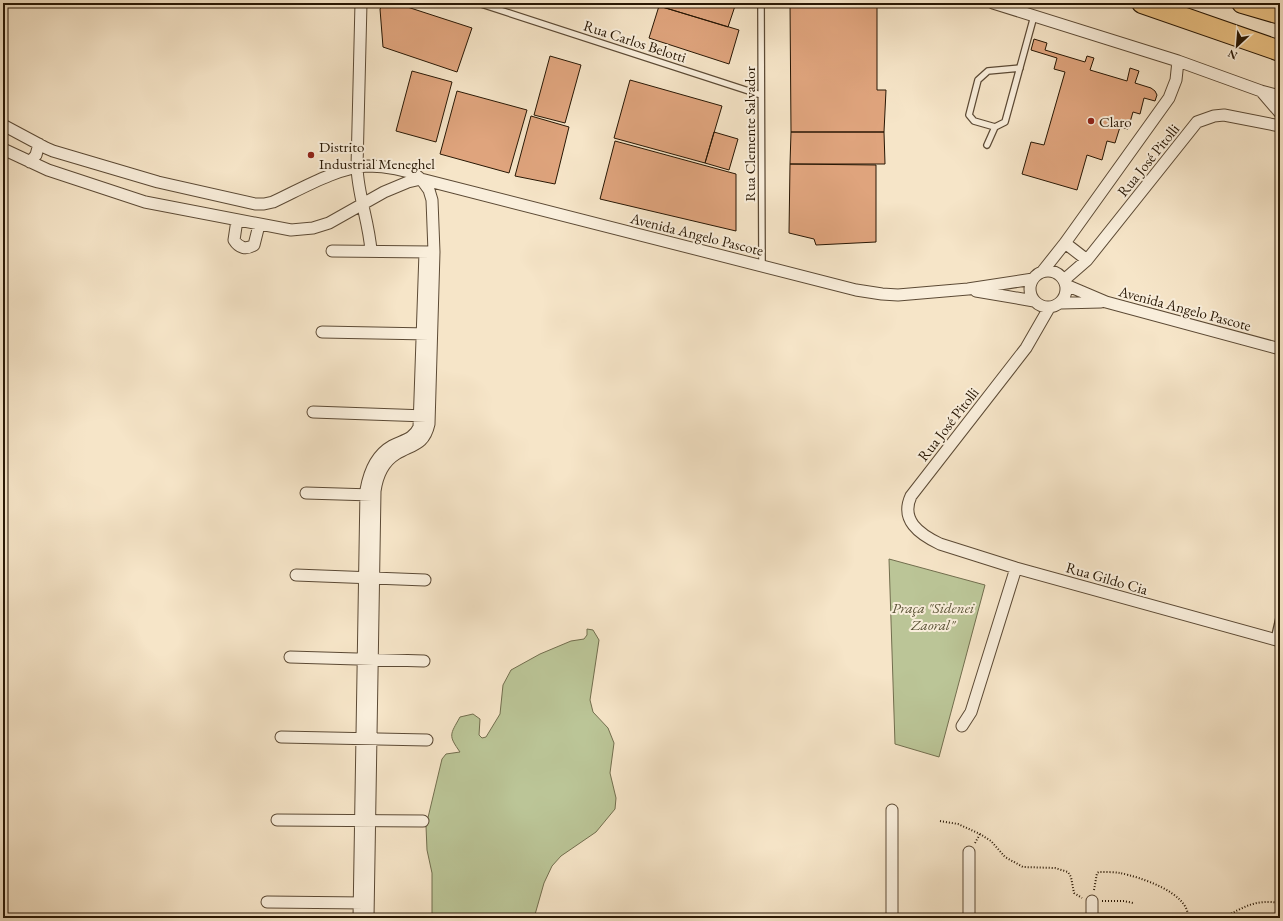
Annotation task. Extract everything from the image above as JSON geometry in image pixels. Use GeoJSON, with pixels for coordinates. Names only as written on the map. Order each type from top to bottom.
{"type":"FeatureCollection","features":[{"type":"Feature","properties":{"kind":"highway"},"geometry":{"type":"LineString","coordinates":[[1142,3],[1280,51]]}},
{"type":"Feature","properties":{"kind":"highway"},"geometry":{"type":"LineString","coordinates":[[1149,3],[1280,40]]}},
{"type":"Feature","properties":{"kind":"highway"},"geometry":{"type":"LineString","coordinates":[[1242,3],[1280,14]]}},
{"type":"Feature","properties":{"kind":"street"},"geometry":{"type":"LineString","coordinates":[[361,3],[357,167],[359,187],[370,236],[371,251]]}},
{"type":"Feature","properties":{"kind":"street"},"geometry":{"type":"LineString","coordinates":[[993,3],[1178,61],[1261,91],[1280,96]]}},
{"type":"Feature","properties":{"kind":"street","name":"Rua José Pitolli"},"geometry":{"type":"LineString","coordinates":[[1042,272],[1065,243],[1169,98],[1176,80],[1178,61]]}},
{"type":"Feature","properties":{"kind":"street"},"geometry":{"type":"LineString","coordinates":[[1261,91],[1280,112]]}},
{"type":"Feature","properties":{"kind":"street","name":"Rua José Pitolli"},"geometry":{"type":"LineString","coordinates":[[1065,282],[1087,260],[1197,122],[1214,116],[1224,115],[1280,126]]}},
{"type":"Feature","properties":{"kind":"street","name":"Avenida Angelo Pascote"},"geometry":{"type":"LineString","coordinates":[[3,125],[46,148],[59,152],[158,182],[260,204],[273,202],[340,172],[357,167],[381,166],[414,173],[421,179],[856,290],[898,295],[968,289],[1033,279]]}},
{"type":"Feature","properties":{"kind":"street"},"geometry":{"type":"LineString","coordinates":[[30,162],[36,154],[39,144]]}},
{"type":"Feature","properties":{"kind":"street"},"geometry":{"type":"LineString","coordinates":[[3,150],[54,173],[145,202],[258,225],[292,230],[313,228],[329,223],[384,192],[408,182],[421,179],[429,190],[432,200],[424,416],[427,430],[421,441],[416,445],[396,454],[386,464],[370,495],[363,903],[359,918]]}},
{"type":"Feature","properties":{"kind":"street"},"geometry":{"type":"LineString","coordinates":[[54,173],[53,161],[59,152]]}},
{"type":"Feature","properties":{"kind":"street"},"geometry":{"type":"LineString","coordinates":[[237,220],[234,240],[238,246],[244,248],[254,245],[258,225]]}},
{"type":"Feature","properties":{"kind":"street"},"geometry":{"type":"LineString","coordinates":[[1065,243],[1087,260]]}},
{"type":"Feature","properties":{"kind":"street"},"geometry":{"type":"LineString","coordinates":[[332,251],[429,252]]}},
{"type":"Feature","properties":{"kind":"street"},"geometry":{"type":"LineString","coordinates":[[1050,271],[1058,274],[1065,282],[1066,292],[1064,298],[1061,303],[1053,307],[1049,308],[1041,306],[1034,302],[1029,290],[1033,279],[1042,272],[1050,271]]}},
{"type":"Feature","properties":{"kind":"street","name":"Avenida Angelo Pascote"},"geometry":{"type":"LineString","coordinates":[[1065,282],[1106,302],[1280,349]]}},
{"type":"Feature","properties":{"kind":"street","name":"Avenida Angelo Pascote"},"geometry":{"type":"LineString","coordinates":[[968,289],[1034,302]]}},
{"type":"Feature","properties":{"kind":"street","name":"Avenida Angelo Pascote"},"geometry":{"type":"LineString","coordinates":[[1061,303],[1106,302]]}},
{"type":"Feature","properties":{"kind":"street","name":"Rua José Pitolli"},"geometry":{"type":"LineString","coordinates":[[928,538],[914,526],[909,518],[907,504],[911,496],[1026,348],[1049,308]]}},
{"type":"Feature","properties":{"kind":"street"},"geometry":{"type":"LineString","coordinates":[[322,332],[427,334]]}},
{"type":"Feature","properties":{"kind":"street"},"geometry":{"type":"LineString","coordinates":[[313,412],[424,416]]}},
{"type":"Feature","properties":{"kind":"street"},"geometry":{"type":"LineString","coordinates":[[306,493],[370,495]]}},
{"type":"Feature","properties":{"kind":"street","name":"Rua Gildo Cia"},"geometry":{"type":"LineString","coordinates":[[928,538],[940,544],[1016,568],[1277,640]]}},
{"type":"Feature","properties":{"kind":"street"},"geometry":{"type":"LineString","coordinates":[[962,726],[971,712],[1016,568]]}},
{"type":"Feature","properties":{"kind":"street"},"geometry":{"type":"LineString","coordinates":[[296,575],[425,580]]}},
{"type":"Feature","properties":{"kind":"street"},"geometry":{"type":"LineString","coordinates":[[290,657],[424,661]]}},
{"type":"Feature","properties":{"kind":"street"},"geometry":{"type":"LineString","coordinates":[[281,737],[427,740]]}},
{"type":"Feature","properties":{"kind":"street"},"geometry":{"type":"LineString","coordinates":[[892,810],[892,918]]}},
{"type":"Feature","properties":{"kind":"street"},"geometry":{"type":"LineString","coordinates":[[277,820],[423,821]]}},
{"type":"Feature","properties":{"kind":"street"},"geometry":{"type":"LineString","coordinates":[[969,852],[969,918]]}},
{"type":"Feature","properties":{"kind":"street"},"geometry":{"type":"LineString","coordinates":[[1092,901],[1092,918]]}},
{"type":"Feature","properties":{"kind":"street"},"geometry":{"type":"LineString","coordinates":[[267,902],[363,903]]}},
{"type":"Feature","properties":{"kind":"street"},"geometry":{"type":"LineString","coordinates":[[363,903],[368,918]]}},
{"type":"Feature","properties":{"kind":"lane","name":"Rua Carlos Belotti"},"geometry":{"type":"LineString","coordinates":[[478,3],[761,95]]}},
{"type":"Feature","properties":{"kind":"lane","name":"Rua Clemente Salvador"},"geometry":{"type":"LineString","coordinates":[[761,3],[762,266]]}},
{"type":"Feature","properties":{"kind":"lane"},"geometry":{"type":"LineString","coordinates":[[988,145],[995,127],[1005,122],[1034,16]]}},
{"type":"Feature","properties":{"kind":"lane"},"geometry":{"type":"LineString","coordinates":[[995,127],[974,121],[969,115],[978,80],[988,71],[1020,68]]}},
{"type":"Feature","properties":{"kind":"lane"},"geometry":{"type":"LineString","coordinates":[[1277,640],[1280,614]]}},
{"type":"Feature","properties":{"kind":"path"},"geometry":{"type":"LineString","coordinates":[[940,821],[958,824],[980,834],[991,841],[1005,857],[1023,867],[1055,868],[1068,872],[1071,877],[1074,893],[1079,898],[1092,901],[1112,900],[1133,903]]}},
{"type":"Feature","properties":{"kind":"path"},"geometry":{"type":"LineString","coordinates":[[1092,901],[1097,873],[1120,873],[1138,878],[1178,897],[1185,906],[1188,918]]}},
{"type":"Feature","properties":{"kind":"path"},"geometry":{"type":"LineString","coordinates":[[1223,918],[1249,905],[1259,902],[1280,903]]}},
{"type":"Feature","properties":{"kind":"path"},"geometry":{"type":"LineString","coordinates":[[1170,916],[1174,918]]}},
{"type":"Feature","properties":{"kind":"green space","name":"Praça \"Sidenei Zaoral\""},"geometry":{"type":"Polygon","coordinates":[[[889,559],[985,585],[939,757],[895,744],[889,559]]]}},
{"type":"Feature","properties":{"kind":"green space"},"geometry":{"type":"Polygon","coordinates":[[[587,629],[593,630],[599,640],[590,700],[593,712],[608,728],[614,743],[610,773],[616,798],[615,809],[596,832],[561,856],[552,866],[544,883],[534,918],[432,918],[432,873],[427,850],[426,826],[442,759],[446,754],[460,752],[452,738],[454,728],[460,717],[473,714],[480,719],[479,735],[482,738],[486,737],[500,714],[503,685],[511,670],[540,654],[571,641],[584,639],[587,635],[587,629]]]}},
{"type":"Feature","properties":{"kind":"building"},"geometry":{"type":"Polygon","coordinates":[[[384,3],[395,3],[472,28],[457,72],[383,47],[380,9],[384,3]]]}},
{"type":"Feature","properties":{"kind":"building"},"geometry":{"type":"Polygon","coordinates":[[[660,3],[736,3],[728,27],[659,6],[660,3]]]}},
{"type":"Feature","properties":{"kind":"building"},"geometry":{"type":"Polygon","coordinates":[[[790,3],[877,3],[877,90],[886,90],[884,132],[791,132],[790,3]]]}},
{"type":"Feature","properties":{"kind":"building"},"geometry":{"type":"Polygon","coordinates":[[[659,6],[739,30],[729,64],[649,38],[659,6]]]}},
{"type":"Feature","properties":{"kind":"building","name":"Claro"},"geometry":{"type":"Polygon","coordinates":[[[1034,39],[1047,43],[1045,50],[1085,62],[1087,56],[1094,58],[1090,70],[1127,81],[1130,68],[1139,71],[1135,83],[1151,88],[1157,95],[1155,101],[1144,98],[1140,114],[1133,112],[1128,129],[1120,127],[1115,143],[1107,141],[1102,160],[1087,155],[1077,190],[1022,174],[1031,142],[1044,145],[1065,72],[1054,69],[1057,58],[1031,50],[1034,39]]]}},
{"type":"Feature","properties":{"kind":"building"},"geometry":{"type":"Polygon","coordinates":[[[550,56],[581,65],[565,123],[534,115],[550,56]]]}},
{"type":"Feature","properties":{"kind":"building"},"geometry":{"type":"Polygon","coordinates":[[[412,71],[452,82],[436,142],[396,131],[412,71]]]}},
{"type":"Feature","properties":{"kind":"building"},"geometry":{"type":"Polygon","coordinates":[[[630,80],[722,106],[705,163],[614,138],[630,80]]]}},
{"type":"Feature","properties":{"kind":"building"},"geometry":{"type":"Polygon","coordinates":[[[457,91],[527,110],[509,173],[440,154],[457,91]]]}},
{"type":"Feature","properties":{"kind":"building"},"geometry":{"type":"Polygon","coordinates":[[[531,116],[569,127],[555,184],[515,176],[531,116]]]}},
{"type":"Feature","properties":{"kind":"building"},"geometry":{"type":"Polygon","coordinates":[[[714,132],[738,139],[729,170],[705,163],[714,132]]]}},
{"type":"Feature","properties":{"kind":"building"},"geometry":{"type":"Polygon","coordinates":[[[791,132],[884,132],[885,164],[790,164],[791,132]]]}},
{"type":"Feature","properties":{"kind":"building"},"geometry":{"type":"Polygon","coordinates":[[[615,141],[736,174],[736,231],[600,199],[615,141]]]}},
{"type":"Feature","properties":{"kind":"building"},"geometry":{"type":"Polygon","coordinates":[[[790,164],[876,165],[876,242],[816,245],[814,239],[789,233],[790,164]]]}},
{"type":"Feature","properties":{"kind":"place","name":"Claro"},"geometry":{"type":"Point","coordinates":[1091,121]}},
{"type":"Feature","properties":{"kind":"place","name":"Distrito Industrial Meneghel"},"geometry":{"type":"Point","coordinates":[311,155]}}]}
